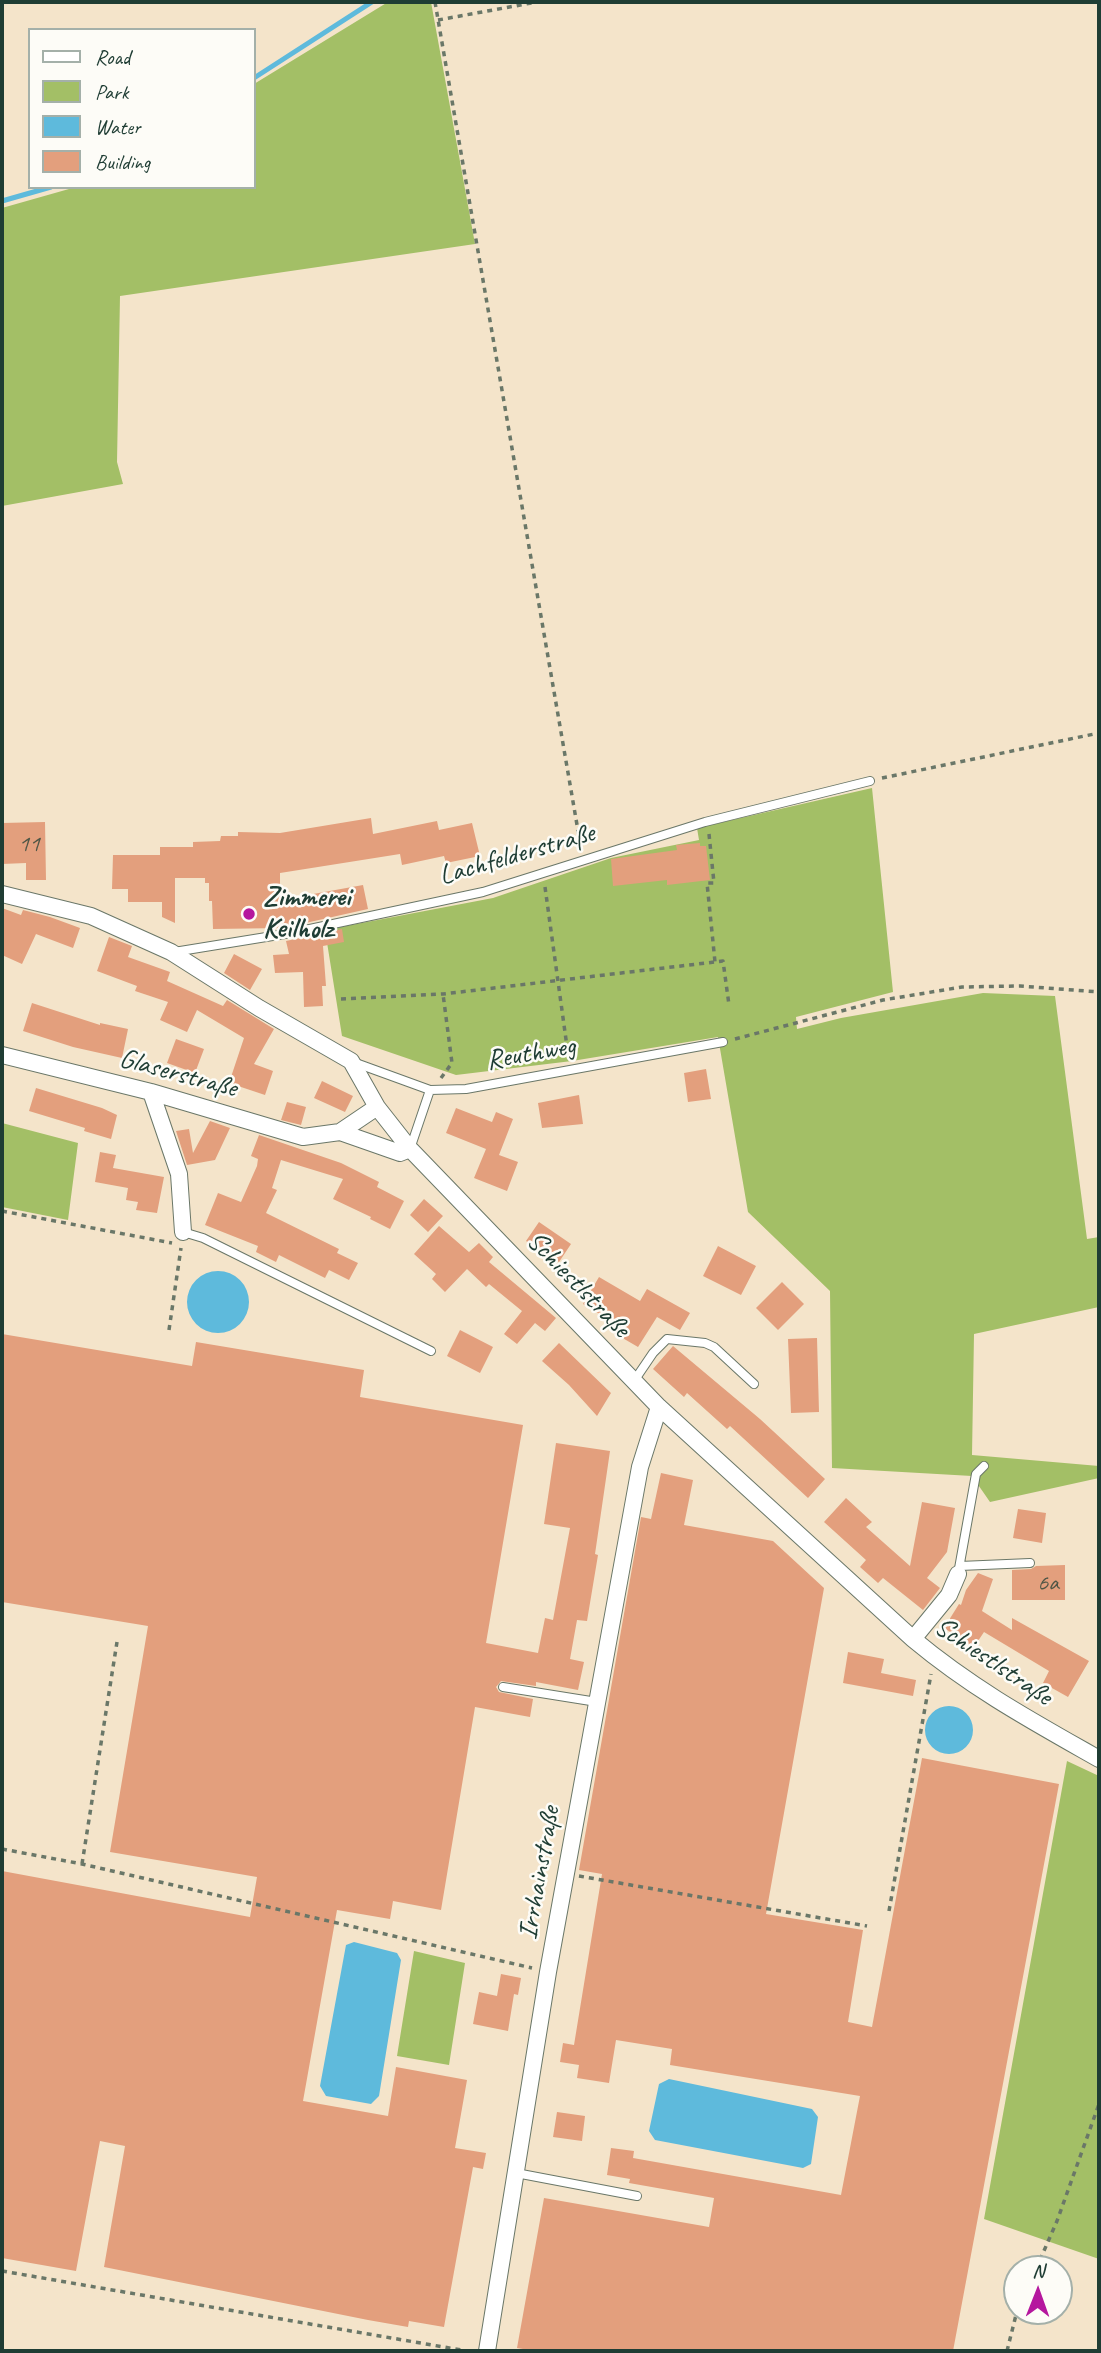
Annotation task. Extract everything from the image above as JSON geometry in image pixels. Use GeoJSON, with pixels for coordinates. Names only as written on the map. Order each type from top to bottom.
{"type":"FeatureCollection","features":[{"type":"Feature","properties":{"kind":"street"},"geometry":{"type":"LineString","coordinates":[[2,894],[91,916],[171,952],[259,1008],[351,1061]]}},
{"type":"Feature","properties":{"kind":"street","name":"Glaserstraße"},"geometry":{"type":"LineString","coordinates":[[2,1055],[151,1092],[303,1137],[340,1132],[377,1107]]}},
{"type":"Feature","properties":{"kind":"street","name":"Schiestlstraße"},"geometry":{"type":"LineString","coordinates":[[351,1061],[377,1107],[410,1149],[659,1407],[943,1664],[1006,1707],[1099,1759]]}},
{"type":"Feature","properties":{"kind":"street"},"geometry":{"type":"LineString","coordinates":[[151,1092],[179,1174],[183,1232]]}},
{"type":"Feature","properties":{"kind":"street","name":"Glaserstraße"},"geometry":{"type":"LineString","coordinates":[[340,1132],[401,1153],[410,1149]]}},
{"type":"Feature","properties":{"kind":"street","name":"Irrhainstraße"},"geometry":{"type":"LineString","coordinates":[[487,2351],[548,1972],[640,1467],[659,1407]]}},
{"type":"Feature","properties":{"kind":"street"},"geometry":{"type":"LineString","coordinates":[[913,1639],[949,1595],[959,1570]]}},
{"type":"Feature","properties":{"kind":"lane","name":"Lachfelderstraße"},"geometry":{"type":"LineString","coordinates":[[171,952],[291,933],[483,892],[707,821],[870,781]]}},
{"type":"Feature","properties":{"kind":"lane","name":"Reuthweg"},"geometry":{"type":"LineString","coordinates":[[351,1061],[430,1090],[466,1089],[723,1042]]}},
{"type":"Feature","properties":{"kind":"lane"},"geometry":{"type":"LineString","coordinates":[[410,1149],[430,1090]]}},
{"type":"Feature","properties":{"kind":"lane"},"geometry":{"type":"LineString","coordinates":[[183,1232],[203,1238],[431,1352]]}},
{"type":"Feature","properties":{"kind":"lane"},"geometry":{"type":"LineString","coordinates":[[634,1381],[653,1353],[667,1339],[705,1343],[714,1347],[754,1384]]}},
{"type":"Feature","properties":{"kind":"lane"},"geometry":{"type":"LineString","coordinates":[[984,1466],[975,1475],[959,1570],[1030,1563]]}},
{"type":"Feature","properties":{"kind":"lane"},"geometry":{"type":"LineString","coordinates":[[503,1687],[598,1702]]}},
{"type":"Feature","properties":{"kind":"lane"},"geometry":{"type":"LineString","coordinates":[[516,2173],[637,2196]]}},
{"type":"Feature","properties":{"kind":"path"},"geometry":{"type":"LineString","coordinates":[[435,2],[583,861]]}},
{"type":"Feature","properties":{"kind":"path"},"geometry":{"type":"LineString","coordinates":[[438,20],[537,2]]}},
{"type":"Feature","properties":{"kind":"path"},"geometry":{"type":"LineString","coordinates":[[870,781],[1099,733]]}},
{"type":"Feature","properties":{"kind":"path"},"geometry":{"type":"LineString","coordinates":[[707,821],[714,883],[707,883],[715,962]]}},
{"type":"Feature","properties":{"kind":"path"},"geometry":{"type":"LineString","coordinates":[[545,887],[569,1054]]}},
{"type":"Feature","properties":{"kind":"path"},"geometry":{"type":"LineString","coordinates":[[341,999],[443,994],[723,961],[729,1005]]}},
{"type":"Feature","properties":{"kind":"path"},"geometry":{"type":"LineString","coordinates":[[723,1042],[883,1000],[962,987],[1020,986],[1099,992]]}},
{"type":"Feature","properties":{"kind":"path"},"geometry":{"type":"LineString","coordinates":[[430,1090],[452,1063],[443,994]]}},
{"type":"Feature","properties":{"kind":"path"},"geometry":{"type":"LineString","coordinates":[[2,1211],[181,1245],[169,1330]]}},
{"type":"Feature","properties":{"kind":"path"},"geometry":{"type":"LineString","coordinates":[[82,1864],[117,1642]]}},
{"type":"Feature","properties":{"kind":"path"},"geometry":{"type":"LineString","coordinates":[[889,1911],[930,1675],[943,1664]]}},
{"type":"Feature","properties":{"kind":"path"},"geometry":{"type":"LineString","coordinates":[[2,1849],[82,1864],[548,1972]]}},
{"type":"Feature","properties":{"kind":"path"},"geometry":{"type":"LineString","coordinates":[[567,1873],[867,1926]]}},
{"type":"Feature","properties":{"kind":"path"},"geometry":{"type":"LineString","coordinates":[[1041,2255],[1057,2221],[1099,2104]]}},
{"type":"Feature","properties":{"kind":"path"},"geometry":{"type":"LineString","coordinates":[[2,2271],[467,2351]]}},
{"type":"Feature","properties":{"kind":"path"},"geometry":{"type":"LineString","coordinates":[[1007,2351],[1014,2325]]}},
{"type":"Feature","properties":{"kind":"green space"},"geometry":{"type":"Polygon","coordinates":[[[388,2],[431,2],[475,244],[120,296],[117,462],[123,484],[2,506],[2,208],[69,189],[256,189],[256,83],[388,2]]]}},
{"type":"Feature","properties":{"kind":"green space"},"geometry":{"type":"Polygon","coordinates":[[[872,788],[893,992],[796,1017],[797,1029],[841,1018],[983,993],[1055,996],[1087,1239],[1099,1237],[1099,1307],[974,1334],[972,1455],[1099,1466],[1099,1478],[990,1502],[972,1476],[832,1468],[830,1291],[748,1212],[718,1037],[572,1061],[456,1075],[342,1036],[325,930],[493,898],[611,858],[699,840],[697,828],[872,788]]]}},
{"type":"Feature","properties":{"kind":"green space"},"geometry":{"type":"Polygon","coordinates":[[[2,1123],[78,1143],[68,1220],[2,1207],[2,1123]]]}},
{"type":"Feature","properties":{"kind":"green space"},"geometry":{"type":"Polygon","coordinates":[[[1067,1761],[1099,1776],[1099,2259],[984,2219],[1067,1761]]]}},
{"type":"Feature","properties":{"kind":"green space"},"geometry":{"type":"Polygon","coordinates":[[[414,1951],[465,1963],[449,2065],[397,2056],[414,1951]]]}},
{"type":"Feature","properties":{"kind":"water"},"geometry":{"type":"Polygon","coordinates":[[[218,1271],[240,1280],[249,1302],[240,1324],[218,1333],[196,1324],[187,1302],[196,1280],[218,1271]]]}},
{"type":"Feature","properties":{"kind":"water"},"geometry":{"type":"Polygon","coordinates":[[[949,1706],[966,1713],[973,1730],[966,1747],[949,1754],[932,1747],[925,1730],[932,1713],[949,1706]]]}},
{"type":"Feature","properties":{"kind":"water"},"geometry":{"type":"Polygon","coordinates":[[[354,1942],[397,1953],[401,1960],[379,2096],[371,2104],[326,2096],[320,2086],[346,1945],[354,1942]]]}},
{"type":"Feature","properties":{"kind":"water"},"geometry":{"type":"Polygon","coordinates":[[[669,2079],[812,2109],[818,2117],[811,2164],[803,2168],[655,2140],[649,2131],[659,2084],[669,2079]]]}},
{"type":"Feature","properties":{"kind":"building"},"geometry":{"type":"Polygon","coordinates":[[[371,818],[373,834],[437,821],[439,830],[472,823],[480,856],[446,863],[444,856],[402,865],[400,854],[280,873],[280,900],[363,885],[368,909],[283,928],[213,929],[212,901],[209,901],[209,883],[205,883],[205,878],[175,878],[175,923],[162,917],[162,902],[128,902],[128,889],[112,889],[113,855],[160,855],[160,847],[193,847],[193,842],[220,841],[221,836],[238,836],[238,832],[280,833],[371,818]]]}},
{"type":"Feature","properties":{"kind":"building"},"geometry":{"type":"Polygon","coordinates":[[[45,822],[46,880],[26,880],[26,863],[2,864],[2,823],[45,822]]]}},
{"type":"Feature","properties":{"kind":"building"},"geometry":{"type":"Polygon","coordinates":[[[700,843],[700,846],[706,846],[710,880],[667,885],[667,880],[613,886],[611,859],[677,850],[676,845],[700,843]]]}},
{"type":"Feature","properties":{"kind":"building"},"geometry":{"type":"Polygon","coordinates":[[[2,908],[21,915],[23,910],[80,928],[73,948],[36,934],[22,964],[2,955],[2,908]]]}},
{"type":"Feature","properties":{"kind":"building"},"geometry":{"type":"Polygon","coordinates":[[[342,929],[344,942],[323,946],[326,986],[322,986],[323,1006],[304,1007],[303,972],[275,973],[273,955],[289,954],[286,941],[342,929]]]}},
{"type":"Feature","properties":{"kind":"building"},"geometry":{"type":"Polygon","coordinates":[[[109,937],[132,946],[128,957],[170,972],[167,981],[223,1006],[227,1000],[274,1029],[254,1064],[273,1071],[265,1095],[229,1083],[244,1038],[197,1010],[187,1032],[160,1020],[168,1002],[135,991],[137,986],[97,971],[109,937]]]}},
{"type":"Feature","properties":{"kind":"building"},"geometry":{"type":"Polygon","coordinates":[[[234,954],[262,969],[250,990],[224,973],[234,954]]]}},
{"type":"Feature","properties":{"kind":"building"},"geometry":{"type":"Polygon","coordinates":[[[32,1003],[100,1025],[128,1029],[122,1058],[73,1047],[23,1031],[32,1003]]]}},
{"type":"Feature","properties":{"kind":"building"},"geometry":{"type":"Polygon","coordinates":[[[176,1039],[204,1049],[195,1073],[167,1063],[176,1039]]]}},
{"type":"Feature","properties":{"kind":"building"},"geometry":{"type":"Polygon","coordinates":[[[706,1069],[711,1099],[688,1102],[684,1073],[706,1069]]]}},
{"type":"Feature","properties":{"kind":"building"},"geometry":{"type":"Polygon","coordinates":[[[322,1081],[353,1096],[345,1112],[314,1098],[322,1081]]]}},
{"type":"Feature","properties":{"kind":"building"},"geometry":{"type":"Polygon","coordinates":[[[36,1088],[117,1115],[111,1139],[29,1111],[36,1088]]]}},
{"type":"Feature","properties":{"kind":"building"},"geometry":{"type":"Polygon","coordinates":[[[579,1095],[583,1124],[542,1128],[538,1103],[579,1095]]]}},
{"type":"Feature","properties":{"kind":"building"},"geometry":{"type":"Polygon","coordinates":[[[287,1102],[306,1107],[301,1125],[281,1120],[287,1102]]]}},
{"type":"Feature","properties":{"kind":"building"},"geometry":{"type":"Polygon","coordinates":[[[456,1108],[492,1122],[496,1112],[513,1119],[499,1155],[518,1162],[507,1191],[474,1178],[486,1149],[446,1133],[456,1108]]]}},
{"type":"Feature","properties":{"kind":"building"},"geometry":{"type":"Polygon","coordinates":[[[210,1121],[230,1128],[215,1160],[187,1165],[176,1131],[189,1129],[193,1153],[210,1121]]]}},
{"type":"Feature","properties":{"kind":"building"},"geometry":{"type":"Polygon","coordinates":[[[259,1135],[341,1163],[379,1182],[377,1187],[404,1201],[390,1229],[333,1199],[343,1179],[281,1160],[272,1188],[277,1190],[266,1213],[339,1249],[337,1253],[358,1263],[349,1280],[329,1270],[325,1278],[279,1255],[276,1262],[256,1252],[258,1246],[205,1225],[218,1193],[241,1202],[257,1166],[258,1159],[251,1156],[259,1135]]]}},
{"type":"Feature","properties":{"kind":"building"},"geometry":{"type":"Polygon","coordinates":[[[100,1152],[116,1155],[113,1168],[164,1177],[157,1213],[136,1210],[138,1202],[126,1200],[128,1188],[95,1182],[100,1152]]]}},
{"type":"Feature","properties":{"kind":"building"},"geometry":{"type":"Polygon","coordinates":[[[424,1199],[443,1216],[428,1232],[410,1215],[424,1199]]]}},
{"type":"Feature","properties":{"kind":"building"},"geometry":{"type":"Polygon","coordinates":[[[539,1222],[571,1244],[559,1262],[526,1241],[539,1222]]]}},
{"type":"Feature","properties":{"kind":"building"},"geometry":{"type":"Polygon","coordinates":[[[439,1226],[469,1252],[479,1243],[493,1257],[489,1262],[556,1318],[545,1331],[535,1323],[517,1344],[504,1334],[522,1311],[489,1284],[486,1287],[467,1269],[445,1292],[432,1279],[436,1274],[414,1254],[439,1226]]]}},
{"type":"Feature","properties":{"kind":"building"},"geometry":{"type":"Polygon","coordinates":[[[718,1246],[756,1266],[741,1295],[703,1276],[718,1246]]]}},
{"type":"Feature","properties":{"kind":"building"},"geometry":{"type":"Polygon","coordinates":[[[599,1277],[640,1301],[647,1289],[690,1313],[680,1330],[657,1317],[638,1347],[614,1333],[619,1326],[583,1304],[599,1277]]]}},
{"type":"Feature","properties":{"kind":"building"},"geometry":{"type":"Polygon","coordinates":[[[782,1282],[804,1304],[778,1330],[756,1308],[782,1282]]]}},
{"type":"Feature","properties":{"kind":"building"},"geometry":{"type":"Polygon","coordinates":[[[460,1330],[493,1347],[480,1373],[447,1356],[460,1330]]]}},
{"type":"Feature","properties":{"kind":"building"},"geometry":{"type":"Polygon","coordinates":[[[2,1334],[192,1366],[196,1342],[364,1370],[360,1397],[523,1425],[486,1643],[538,1653],[545,1618],[553,1620],[570,1528],[544,1524],[556,1443],[610,1451],[587,1621],[577,1620],[570,1659],[584,1662],[578,1690],[536,1682],[536,1686],[501,1681],[496,1687],[499,1692],[533,1699],[530,1717],[475,1707],[441,1910],[393,1901],[390,1919],[337,1910],[303,2101],[388,2116],[396,2067],[467,2080],[455,2148],[486,2153],[483,2169],[473,2167],[444,2327],[409,2321],[408,2327],[368,2320],[104,2267],[125,2146],[100,2141],[76,2271],[2,2258],[2,1871],[250,1917],[257,1877],[110,1852],[148,1626],[2,1602],[2,1334]]]}},
{"type":"Feature","properties":{"kind":"building"},"geometry":{"type":"Polygon","coordinates":[[[817,1338],[819,1412],[791,1413],[788,1339],[817,1338]]]}},
{"type":"Feature","properties":{"kind":"building"},"geometry":{"type":"Polygon","coordinates":[[[559,1343],[611,1393],[597,1416],[569,1385],[542,1361],[559,1343]]]}},
{"type":"Feature","properties":{"kind":"building"},"geometry":{"type":"Polygon","coordinates":[[[673,1346],[760,1419],[825,1479],[808,1498],[730,1426],[727,1429],[687,1393],[684,1397],[653,1369],[673,1346]]]}},
{"type":"Feature","properties":{"kind":"building"},"geometry":{"type":"Polygon","coordinates":[[[661,1473],[693,1480],[684,1525],[773,1541],[824,1588],[766,1914],[863,1930],[848,2022],[872,2027],[922,1758],[1059,1784],[953,2351],[535,2351],[517,2348],[544,2198],[709,2227],[714,2198],[629,2183],[630,2179],[607,2175],[611,2148],[634,2151],[633,2158],[841,2195],[860,2096],[670,2065],[672,2049],[616,2040],[609,2083],[577,2078],[579,2065],[560,2062],[563,2043],[574,2045],[602,1874],[579,1870],[641,1517],[651,1519],[661,1473]]]}},
{"type":"Feature","properties":{"kind":"building"},"geometry":{"type":"Polygon","coordinates":[[[846,1498],[872,1522],[866,1527],[910,1566],[922,1502],[955,1508],[947,1552],[927,1578],[940,1588],[923,1610],[883,1578],[878,1583],[860,1567],[866,1560],[824,1522],[846,1498]]]}},
{"type":"Feature","properties":{"kind":"building"},"geometry":{"type":"Polygon","coordinates":[[[1018,1509],[1046,1513],[1042,1543],[1013,1538],[1018,1509]]]}},
{"type":"Feature","properties":{"kind":"building"},"geometry":{"type":"Polygon","coordinates":[[[1065,1565],[1065,1600],[1012,1600],[1012,1570],[1065,1565]]]}},
{"type":"Feature","properties":{"kind":"building"},"geometry":{"type":"Polygon","coordinates":[[[978,1573],[993,1579],[982,1611],[1012,1630],[1012,1618],[1089,1661],[1068,1697],[1043,1683],[1049,1671],[984,1632],[974,1647],[944,1628],[959,1604],[961,1605],[966,1590],[978,1573]]]}},
{"type":"Feature","properties":{"kind":"building"},"geometry":{"type":"Polygon","coordinates":[[[848,1652],[884,1659],[881,1673],[916,1680],[913,1696],[843,1683],[848,1652]]]}},
{"type":"Feature","properties":{"kind":"building"},"geometry":{"type":"Polygon","coordinates":[[[501,1974],[521,1978],[518,1995],[514,1994],[508,2031],[473,2024],[479,1992],[497,1996],[501,1974]]]}},
{"type":"Feature","properties":{"kind":"building"},"geometry":{"type":"Polygon","coordinates":[[[557,2112],[585,2116],[582,2141],[553,2137],[557,2112]]]}},
{"type":"Feature","properties":{"kind":"waterway"},"geometry":{"type":"LineString","coordinates":[[256,77],[372,2]]}},
{"type":"Feature","properties":{"kind":"waterway"},"geometry":{"type":"LineString","coordinates":[[2,201],[44,189]]}},
{"type":"Feature","properties":{"kind":"place","name":"Zimmerei Keilholz"},"geometry":{"type":"Point","coordinates":[249,914]}}]}
